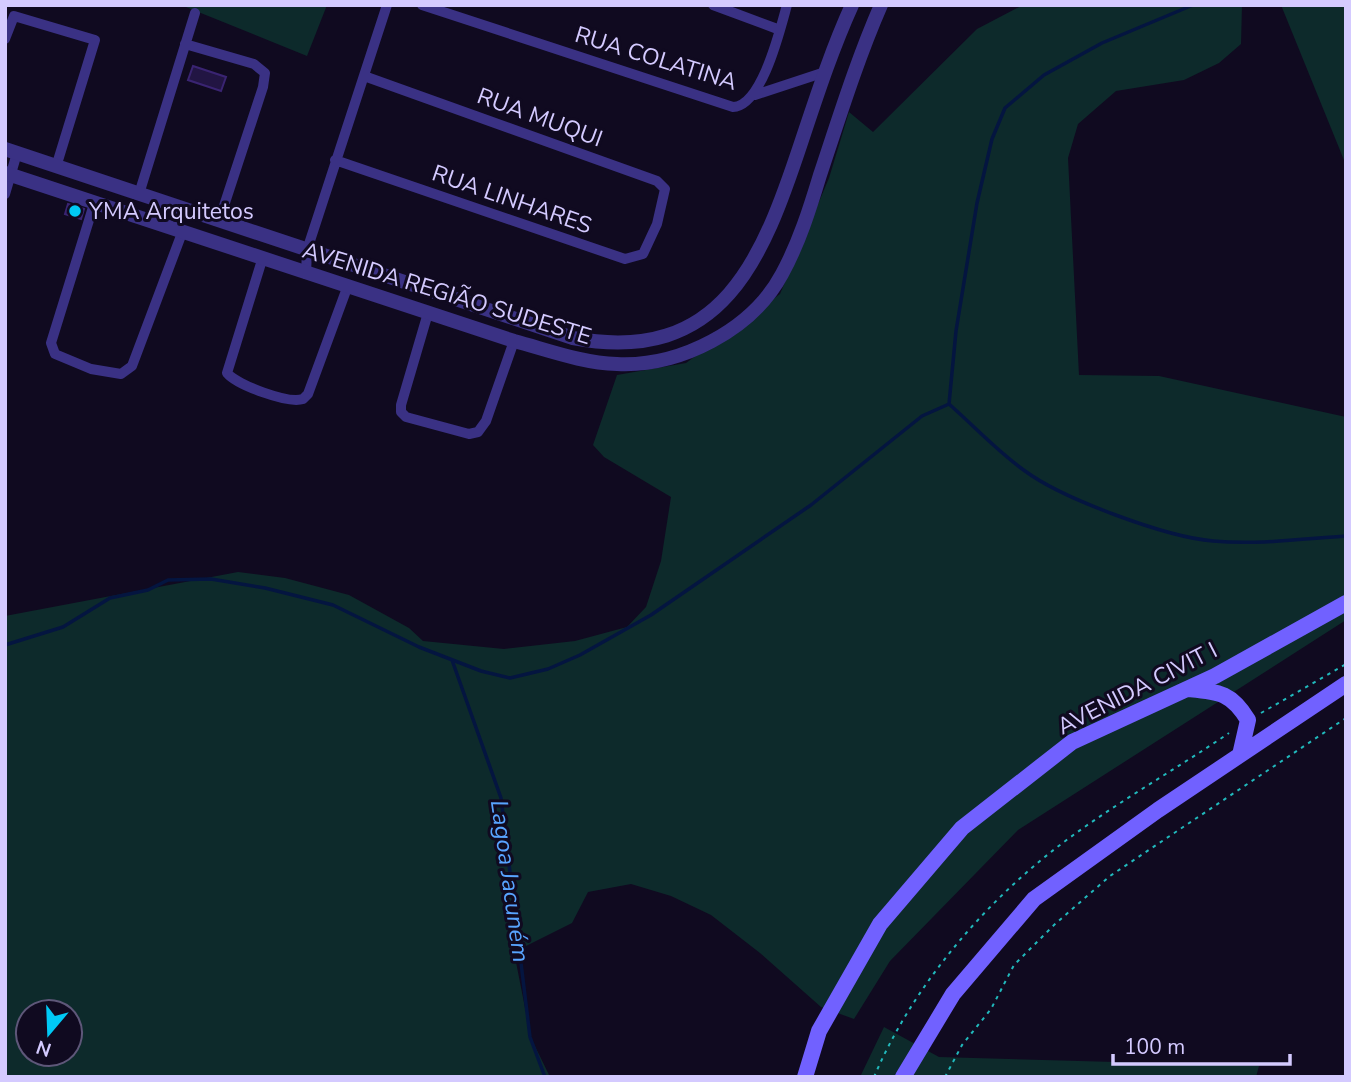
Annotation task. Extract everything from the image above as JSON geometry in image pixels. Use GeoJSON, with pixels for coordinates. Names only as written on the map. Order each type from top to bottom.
{"type":"FeatureCollection","features":[{"type":"Feature","properties":{"kind":"main road","name":"AVENIDA CIVIT I"},"geometry":{"type":"LineString","coordinates":[[806,1077],[820,1031],[880,924],[962,828],[1072,742],[1187,689],[1346,603]]}},
{"type":"Feature","properties":{"kind":"main road"},"geometry":{"type":"LineString","coordinates":[[903,1077],[953,994],[1034,899],[1346,684]]}},
{"type":"Feature","properties":{"kind":"main road"},"geometry":{"type":"LineString","coordinates":[[1187,689],[1214,691],[1234,698],[1248,720],[1240,755]]}},
{"type":"Feature","properties":{"kind":"street"},"geometry":{"type":"LineString","coordinates":[[306,274],[307,250],[387,5]]}},
{"type":"Feature","properties":{"kind":"street","name":"RUA COLATINA"},"geometry":{"type":"LineString","coordinates":[[422,5],[723,104],[741,106],[755,95],[825,72]]}},
{"type":"Feature","properties":{"kind":"street"},"geometry":{"type":"LineString","coordinates":[[713,5],[780,30]]}},
{"type":"Feature","properties":{"kind":"street"},"geometry":{"type":"LineString","coordinates":[[755,95],[788,5]]}},
{"type":"Feature","properties":{"kind":"street","name":"AVENIDA REGIÃO SUDESTE"},"geometry":{"type":"LineString","coordinates":[[11,151],[573,338],[601,343],[648,339],[698,321],[733,291],[756,258],[778,210],[825,72],[852,5]]}},
{"type":"Feature","properties":{"kind":"street","name":"AVENIDA REGIÃO SUDESTE"},"geometry":{"type":"LineString","coordinates":[[8,174],[514,341],[596,362],[619,365],[654,362],[703,346],[752,311],[782,276],[881,5]]}},
{"type":"Feature","properties":{"kind":"street"},"geometry":{"type":"LineString","coordinates":[[139,194],[195,13]]}},
{"type":"Feature","properties":{"kind":"street"},"geometry":{"type":"LineString","coordinates":[[5,39],[14,16],[96,40],[56,167]]}},
{"type":"Feature","properties":{"kind":"street"},"geometry":{"type":"LineString","coordinates":[[185,44],[254,64],[265,73],[264,87],[219,221]]}},
{"type":"Feature","properties":{"kind":"street","name":"RUA MUQUI"},"geometry":{"type":"LineString","coordinates":[[364,76],[657,181],[665,189],[657,223]]}},
{"type":"Feature","properties":{"kind":"street"},"geometry":{"type":"LineString","coordinates":[[5,194],[11,151]]}},
{"type":"Feature","properties":{"kind":"street","name":"RUA LINHARES"},"geometry":{"type":"LineString","coordinates":[[335,160],[625,259],[643,254],[657,223]]}},
{"type":"Feature","properties":{"kind":"street"},"geometry":{"type":"LineString","coordinates":[[94,204],[51,343],[55,354],[91,369],[121,374],[132,366],[182,233]]}},
{"type":"Feature","properties":{"kind":"street"},"geometry":{"type":"LineString","coordinates":[[262,260],[227,370],[238,382],[267,393],[296,401],[306,397],[347,288]]}},
{"type":"Feature","properties":{"kind":"street"},"geometry":{"type":"LineString","coordinates":[[444,318],[452,299]]}},
{"type":"Feature","properties":{"kind":"street"},"geometry":{"type":"LineString","coordinates":[[428,313],[400,408],[406,417],[470,434],[482,428],[514,341]]}},
{"type":"Feature","properties":{"kind":"path"},"geometry":{"type":"LineString","coordinates":[[945,1077],[962,1045],[991,1009],[1014,965],[1054,925],[1110,876],[1346,718]]}},
{"type":"Feature","properties":{"kind":"green space"},"geometry":{"type":"Polygon","coordinates":[[[181,5],[327,5],[307,56],[181,5]]]}},
{"type":"Feature","properties":{"kind":"green space"},"geometry":{"type":"Polygon","coordinates":[[[1023,5],[1242,5],[1241,44],[1219,63],[1184,80],[1116,91],[1078,124],[1068,158],[1079,375],[1159,376],[1346,417],[1346,620],[1018,830],[890,961],[854,1019],[821,1007],[760,953],[711,915],[671,896],[631,884],[588,892],[572,923],[514,952],[531,1038],[550,1077],[5,1077],[5,616],[238,572],[285,578],[349,595],[409,628],[423,641],[504,649],[575,641],[627,627],[646,607],[661,561],[671,497],[604,457],[593,445],[617,375],[686,363],[780,294],[829,178],[849,112],[873,132],[977,29],[1023,5]]]}},
{"type":"Feature","properties":{"kind":"green space"},"geometry":{"type":"Polygon","coordinates":[[[1281,5],[1346,5],[1346,165],[1281,5]]]}},
{"type":"Feature","properties":{"kind":"green space"},"geometry":{"type":"Polygon","coordinates":[[[884,1027],[939,1057],[1259,1066],[1256,1077],[860,1077],[884,1027]]]}},
{"type":"Feature","properties":{"kind":"building"},"geometry":{"type":"Polygon","coordinates":[[[193,66],[226,77],[221,91],[188,80],[193,66]]]}},
{"type":"Feature","properties":{"kind":"building","name":"YMA Arquitetos"},"geometry":{"type":"Polygon","coordinates":[[[68,204],[84,209],[81,219],[65,214],[68,204]]]}},
{"type":"Feature","properties":{"kind":"waterway"},"geometry":{"type":"LineString","coordinates":[[949,404],[956,331],[977,203],[992,139],[1005,108],[1044,75],[1102,43],[1193,5]]}},
{"type":"Feature","properties":{"kind":"waterway"},"geometry":{"type":"LineString","coordinates":[[949,404],[1005,456],[1042,482],[1089,504],[1143,524],[1213,541],[1280,541],[1346,536]]}},
{"type":"Feature","properties":{"kind":"waterway"},"geometry":{"type":"LineString","coordinates":[[5,645],[63,627],[110,598],[148,590],[168,580],[211,579],[265,588],[333,605],[419,647],[481,671],[510,678],[548,669],[580,655],[651,615],[811,505],[922,416],[949,404]]}},
{"type":"Feature","properties":{"kind":"waterway","name":"Lagoa Jacuném"},"geometry":{"type":"LineString","coordinates":[[452,660],[501,798],[530,1037],[545,1077]]}},
{"type":"Feature","properties":{"kind":"place","name":"YMA Arquitetos"},"geometry":{"type":"Point","coordinates":[75,211]}}]}
